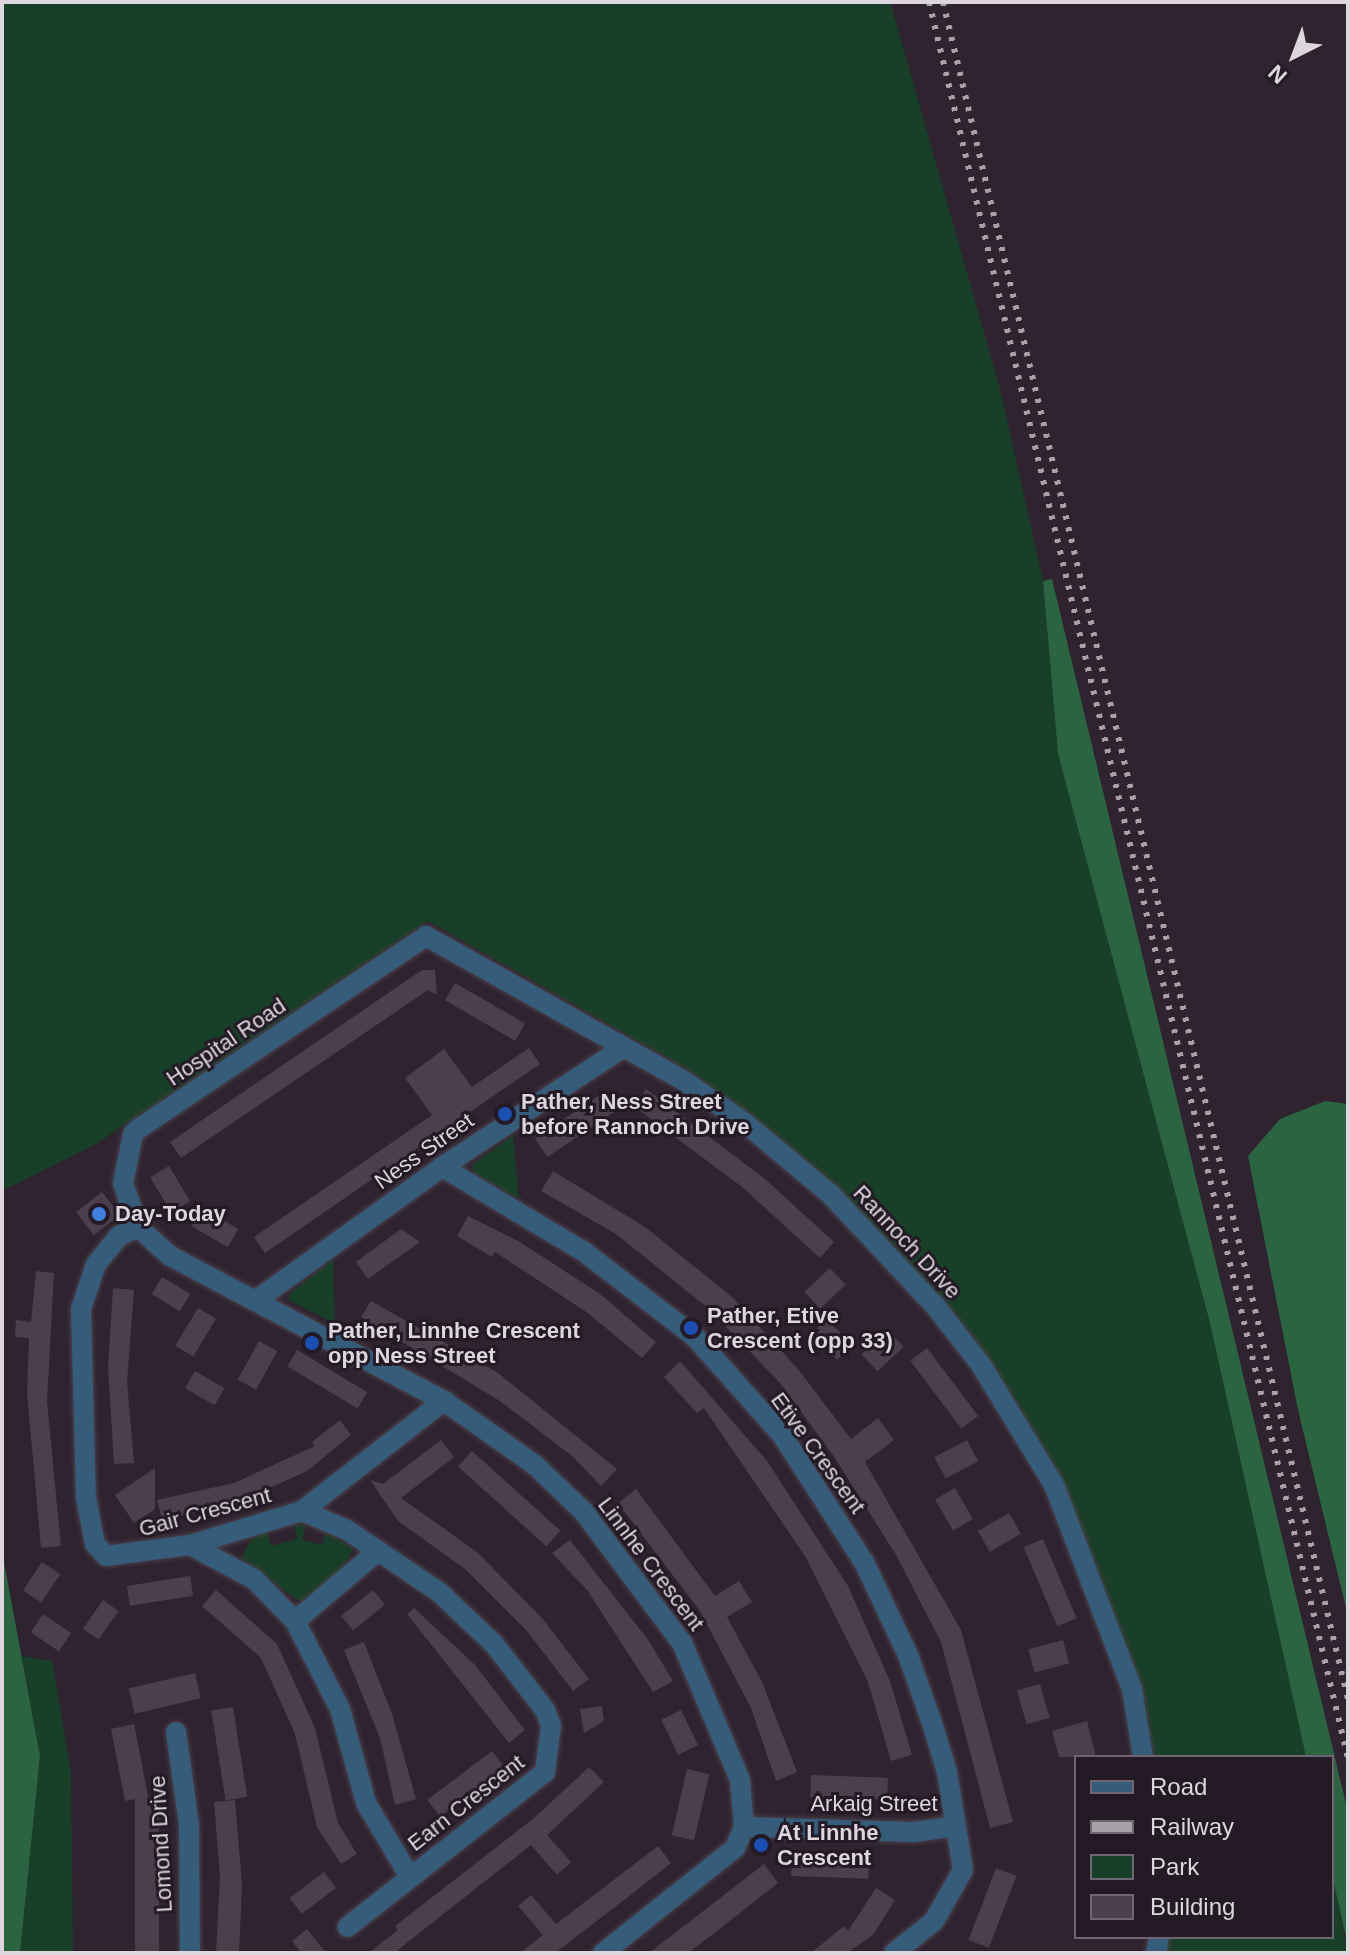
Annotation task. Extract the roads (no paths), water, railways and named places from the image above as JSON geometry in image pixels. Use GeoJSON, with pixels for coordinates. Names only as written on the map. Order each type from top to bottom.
{"type":"FeatureCollection","features":[{"type":"Feature","properties":{"kind":"street","name":"Rannoch Drive"},"geometry":{"type":"LineString","coordinates":[[426,936],[684,1081],[801,1168],[964,1339],[1054,1485],[1132,1689],[1143,1755]]}},
{"type":"Feature","properties":{"kind":"street","name":"Hospital Road"},"geometry":{"type":"LineString","coordinates":[[138,1227],[123,1183],[133,1134],[426,936]]}},
{"type":"Feature","properties":{"kind":"street","name":"Ness Street"},"geometry":{"type":"LineString","coordinates":[[255,1301],[442,1167],[624,1047]]}},
{"type":"Feature","properties":{"kind":"street","name":"Etive Crescent"},"geometry":{"type":"LineString","coordinates":[[442,1167],[637,1287],[695,1337],[782,1435],[823,1493],[887,1607],[940,1747],[963,1870],[951,1899],[934,1921],[894,1953]]}},
{"type":"Feature","properties":{"kind":"street","name":"Linnhe Crescent"},"geometry":{"type":"LineString","coordinates":[[138,1227],[170,1256],[444,1401],[535,1465],[584,1512],[632,1570],[682,1643],[745,1795],[744,1827]]}},
{"type":"Feature","properties":{"kind":"street","name":"Gair Crescent"},"geometry":{"type":"LineString","coordinates":[[138,1227],[119,1236],[96,1264],[81,1309],[86,1498],[95,1544],[106,1556],[190,1545],[302,1511],[444,1401]]}},
{"type":"Feature","properties":{"kind":"street","name":"Earn Crescent"},"geometry":{"type":"LineString","coordinates":[[302,1511],[378,1551],[439,1592],[494,1644],[545,1710],[551,1726],[545,1772],[347,1927]]}},
{"type":"Feature","properties":{"kind":"street","name":"Earn Crescent"},"geometry":{"type":"LineString","coordinates":[[190,1545],[254,1579],[295,1621],[340,1709],[366,1803],[410,1877]]}},
{"type":"Feature","properties":{"kind":"street"},"geometry":{"type":"LineString","coordinates":[[295,1621],[378,1551]]}},
{"type":"Feature","properties":{"kind":"street","name":"Lomond Drive"},"geometry":{"type":"LineString","coordinates":[[176,1732],[189,1825],[190,1953]]}},
{"type":"Feature","properties":{"kind":"street","name":"Arkaig Street"},"geometry":{"type":"LineString","coordinates":[[744,1827],[914,1832],[956,1826]]}},
{"type":"Feature","properties":{"kind":"street"},"geometry":{"type":"LineString","coordinates":[[603,1953],[735,1848],[744,1827]]}},
{"type":"Feature","properties":{"kind":"railway"},"geometry":{"type":"LineString","coordinates":[[929,2],[1348,1758]]}},
{"type":"Feature","properties":{"kind":"railway"},"geometry":{"type":"LineString","coordinates":[[943,2],[1348,1700]]}},
{"type":"Feature","properties":{"kind":"place","name":"Pather, Ness Street before Rannoch Drive"},"geometry":{"type":"Point","coordinates":[505,1114]}},
{"type":"Feature","properties":{"kind":"place","name":"Day-Today"},"geometry":{"type":"Point","coordinates":[99,1214]}},
{"type":"Feature","properties":{"kind":"place","name":"Pather, Etive Crescent (opp 33)"},"geometry":{"type":"Point","coordinates":[691,1328]}},
{"type":"Feature","properties":{"kind":"place","name":"Pather, Linnhe Crescent opp Ness Street"},"geometry":{"type":"Point","coordinates":[312,1343]}},
{"type":"Feature","properties":{"kind":"place","name":"At Linnhe Crescent"},"geometry":{"type":"Point","coordinates":[761,1845]}}]}
